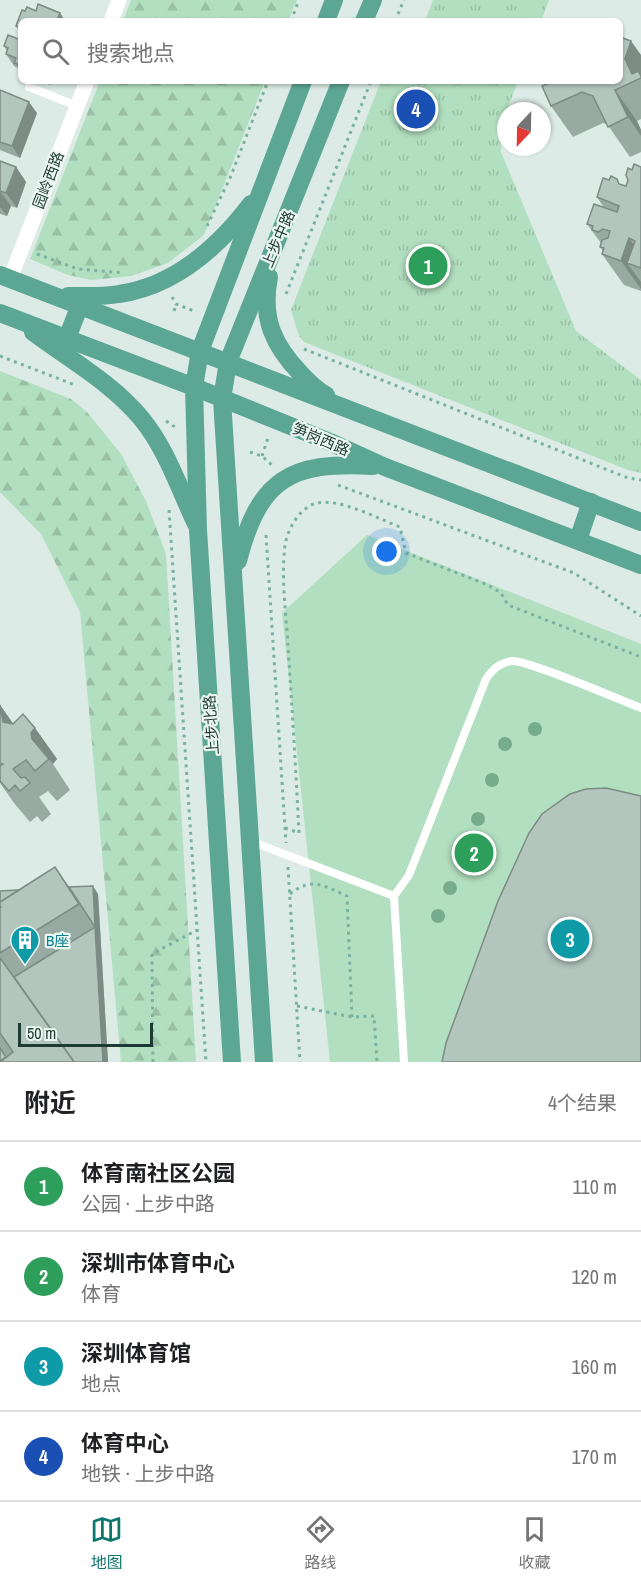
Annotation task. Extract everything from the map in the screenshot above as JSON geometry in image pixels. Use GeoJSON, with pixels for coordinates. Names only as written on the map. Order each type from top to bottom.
{"type":"FeatureCollection","features":[{"type":"Feature","properties":{"kind":"main road"},"geometry":{"type":"LineString","coordinates":[[327,18],[334,0]]}},
{"type":"Feature","properties":{"kind":"main road"},"geometry":{"type":"LineString","coordinates":[[365,18],[373,0]]}},
{"type":"Feature","properties":{"kind":"main road","name":"上步中路"},"geometry":{"type":"LineString","coordinates":[[194,387],[200,351],[302,84]]}},
{"type":"Feature","properties":{"kind":"main road","name":"上步中路"},"geometry":{"type":"LineString","coordinates":[[222,399],[228,362],[340,84]]}},
{"type":"Feature","properties":{"kind":"main road"},"geometry":{"type":"LineString","coordinates":[[54,296],[121,294],[180,271],[220,241],[263,188]]}},
{"type":"Feature","properties":{"kind":"main road"},"geometry":{"type":"LineString","coordinates":[[274,250],[266,299],[267,316],[275,341],[293,365],[319,391],[354,411]]}},
{"type":"Feature","properties":{"kind":"main road"},"geometry":{"type":"LineString","coordinates":[[5,277],[641,522]]}},
{"type":"Feature","properties":{"kind":"main road"},"geometry":{"type":"LineString","coordinates":[[67,338],[80,305]]}},
{"type":"Feature","properties":{"kind":"main road"},"geometry":{"type":"LineString","coordinates":[[7,316],[118,395],[141,418],[162,448],[198,530]]}},
{"type":"Feature","properties":{"kind":"main road","name":"笋岗西路"},"geometry":{"type":"LineString","coordinates":[[7,316],[194,387],[330,442],[385,467],[641,565]]}},
{"type":"Feature","properties":{"kind":"main road","name":"上步北路"},"geometry":{"type":"LineString","coordinates":[[194,387],[198,530],[232,1062]]}},
{"type":"Feature","properties":{"kind":"main road"},"geometry":{"type":"LineString","coordinates":[[222,399],[264,1062]]}},
{"type":"Feature","properties":{"kind":"main road"},"geometry":{"type":"LineString","coordinates":[[234,574],[254,513],[266,495],[283,478],[303,470],[324,466],[344,464],[385,467]]}},
{"type":"Feature","properties":{"kind":"main road"},"geometry":{"type":"LineString","coordinates":[[578,540],[591,502]]}},
{"type":"Feature","properties":{"kind":"street"},"geometry":{"type":"LineString","coordinates":[[112,18],[119,0]]}},
{"type":"Feature","properties":{"kind":"street","name":"园岭西路"},"geometry":{"type":"LineString","coordinates":[[5,277],[86,84]]}},
{"type":"Feature","properties":{"kind":"lane"},"geometry":{"type":"LineString","coordinates":[[29,87],[77,106]]}},
{"type":"Feature","properties":{"kind":"lane"},"geometry":{"type":"LineString","coordinates":[[404,1062],[394,896],[409,875],[486,679],[495,666],[513,661],[533,666],[641,708]]}},
{"type":"Feature","properties":{"kind":"lane"},"geometry":{"type":"LineString","coordinates":[[250,841],[394,896]]}},
{"type":"Feature","properties":{"kind":"path"},"geometry":{"type":"LineString","coordinates":[[292,18],[299,0]]}},
{"type":"Feature","properties":{"kind":"path"},"geometry":{"type":"LineString","coordinates":[[396,18],[404,0]]}},
{"type":"Feature","properties":{"kind":"path"},"geometry":{"type":"LineString","coordinates":[[205,229],[230,178],[267,84]]}},
{"type":"Feature","properties":{"kind":"path"},"geometry":{"type":"LineString","coordinates":[[284,300],[370,84]]}},
{"type":"Feature","properties":{"kind":"path"},"geometry":{"type":"LineString","coordinates":[[31,252],[78,269],[127,273]]}},
{"type":"Feature","properties":{"kind":"path"},"geometry":{"type":"LineString","coordinates":[[174,310],[176,304],[194,311]]}},
{"type":"Feature","properties":{"kind":"path"},"geometry":{"type":"LineString","coordinates":[[297,346],[628,478],[641,480]]}},
{"type":"Feature","properties":{"kind":"path"},"geometry":{"type":"LineString","coordinates":[[0,356],[80,387]]}},
{"type":"Feature","properties":{"kind":"path"},"geometry":{"type":"LineString","coordinates":[[262,456],[268,438]]}},
{"type":"Feature","properties":{"kind":"path"},"geometry":{"type":"LineString","coordinates":[[250,452],[262,456],[277,471]]}},
{"type":"Feature","properties":{"kind":"path"},"geometry":{"type":"LineString","coordinates":[[335,484],[574,573],[641,616]]}},
{"type":"Feature","properties":{"kind":"path"},"geometry":{"type":"LineString","coordinates":[[285,827],[299,833],[285,591],[286,543],[296,518],[316,503],[348,507],[400,527],[406,553],[488,585],[501,593],[508,605],[641,657]]}},
{"type":"Feature","properties":{"kind":"path"},"geometry":{"type":"LineString","coordinates":[[168,507],[206,1062]]}},
{"type":"Feature","properties":{"kind":"path"},"geometry":{"type":"LineString","coordinates":[[266,533],[300,1062]]}},
{"type":"Feature","properties":{"kind":"path"},"geometry":{"type":"LineString","coordinates":[[290,894],[306,884],[319,884],[347,896],[352,1017]]}},
{"type":"Feature","properties":{"kind":"path"},"geometry":{"type":"LineString","coordinates":[[153,1062],[152,954],[197,930]]}},
{"type":"Feature","properties":{"kind":"path"},"geometry":{"type":"LineString","coordinates":[[297,1006],[352,1017],[374,1016],[377,1062]]}},
{"type":"Feature","properties":{"kind":"green space"},"geometry":{"type":"Polygon","coordinates":[[[131,0],[297,0],[289,18],[124,18],[131,0]]]}},
{"type":"Feature","properties":{"kind":"green space"},"geometry":{"type":"Polygon","coordinates":[[[433,0],[549,0],[542,18],[426,18],[433,0]]]}},
{"type":"Feature","properties":{"kind":"green space"},"geometry":{"type":"Polygon","coordinates":[[[99,84],[264,84],[204,235],[168,263],[131,276],[91,280],[68,275],[30,259],[99,84]]]}},
{"type":"Feature","properties":{"kind":"green space"},"geometry":{"type":"Polygon","coordinates":[[[380,84],[517,84],[510,102],[497,102],[497,156],[503,156],[576,331],[641,380],[641,473],[628,470],[304,342],[299,336],[291,310],[380,84]]]}},
{"type":"Feature","properties":{"kind":"green space"},"geometry":{"type":"Polygon","coordinates":[[[0,371],[71,399],[87,412],[121,454],[146,501],[166,554],[196,1062],[121,1062],[80,612],[41,534],[0,492],[0,371]]]}},
{"type":"Feature","properties":{"kind":"green space"},"geometry":{"type":"Polygon","coordinates":[[[367,535],[641,644],[641,1062],[330,1062],[282,613],[367,535]]]}},
{"type":"Feature","properties":{"kind":"building"},"geometry":{"type":"Polygon","coordinates":[[[38,4],[60,13],[58,18],[19,18],[22,10],[25,11],[27,7],[36,11],[38,4]]]}},
{"type":"Feature","properties":{"kind":"building"},"geometry":{"type":"Polygon","coordinates":[[[8,35],[18,39],[18,64],[14,63],[16,58],[6,54],[8,48],[4,46],[8,35]]]}},
{"type":"Feature","properties":{"kind":"building"},"geometry":{"type":"Polygon","coordinates":[[[623,38],[631,41],[625,59],[632,74],[638,71],[641,78],[615,90],[628,117],[608,127],[593,96],[582,92],[551,106],[542,86],[546,84],[623,84],[623,38]]]}},
{"type":"Feature","properties":{"kind":"building"},"geometry":{"type":"Polygon","coordinates":[[[0,90],[29,102],[12,146],[0,142],[0,90]]]}},
{"type":"Feature","properties":{"kind":"building"},"geometry":{"type":"Polygon","coordinates":[[[0,161],[16,167],[6,193],[0,191],[0,161]]]}},
{"type":"Feature","properties":{"kind":"building"},"geometry":{"type":"Polygon","coordinates":[[[634,164],[641,167],[641,268],[627,263],[635,241],[629,238],[621,261],[602,254],[604,248],[600,247],[602,240],[608,238],[610,231],[603,229],[598,232],[592,230],[593,226],[587,224],[594,204],[617,212],[619,206],[597,197],[603,178],[609,180],[611,176],[617,179],[619,184],[626,186],[628,168],[632,170],[634,164]]]}},
{"type":"Feature","properties":{"kind":"building"},"geometry":{"type":"Polygon","coordinates":[[[0,705],[3,722],[13,724],[23,714],[35,728],[31,733],[32,739],[49,759],[35,771],[26,760],[13,769],[21,778],[25,777],[30,783],[20,791],[15,785],[9,791],[0,781],[0,766],[3,764],[0,763],[0,705]]]}},
{"type":"Feature","properties":{"kind":"building"},"geometry":{"type":"Polygon","coordinates":[[[606,788],[641,796],[641,1062],[442,1062],[446,1043],[498,901],[529,833],[542,814],[570,794],[586,789],[606,788]]]}},
{"type":"Feature","properties":{"kind":"building"},"geometry":{"type":"Polygon","coordinates":[[[55,867],[79,904],[0,953],[0,902],[55,867]]]}},
{"type":"Feature","properties":{"kind":"building"},"geometry":{"type":"Polygon","coordinates":[[[93,886],[95,927],[69,887],[93,886]]]}},
{"type":"Feature","properties":{"kind":"building"},"geometry":{"type":"Polygon","coordinates":[[[19,890],[0,902],[0,891],[19,890]]]}},
{"type":"Feature","properties":{"kind":"building"},"geometry":{"type":"Polygon","coordinates":[[[95,927],[103,1062],[74,1062],[14,977],[95,927]]]}},
{"type":"Feature","properties":{"kind":"building"},"geometry":{"type":"Polygon","coordinates":[[[0,958],[74,1062],[0,1062],[13,1052],[0,1033],[0,958]]]}},
{"type":"Feature","properties":{"kind":"building"},"geometry":{"type":"Polygon","coordinates":[[[0,1048],[6,1057],[0,1061],[0,1048]]]}},
{"type":"Feature","properties":{"kind":"place","name":"体育中心"},"geometry":{"type":"Point","coordinates":[416,109]}},
{"type":"Feature","properties":{"kind":"place","name":"体育南社区公园"},"geometry":{"type":"Point","coordinates":[428,266]}},
{"type":"Feature","properties":{"kind":"place","name":"深圳市体育中心"},"geometry":{"type":"Point","coordinates":[474,853]}},
{"type":"Feature","properties":{"kind":"place","name":"深圳体育馆"},"geometry":{"type":"Point","coordinates":[570,939]}},
{"type":"Feature","properties":{"kind":"place","name":"B座"},"geometry":{"type":"Point","coordinates":[25,966]}}]}
